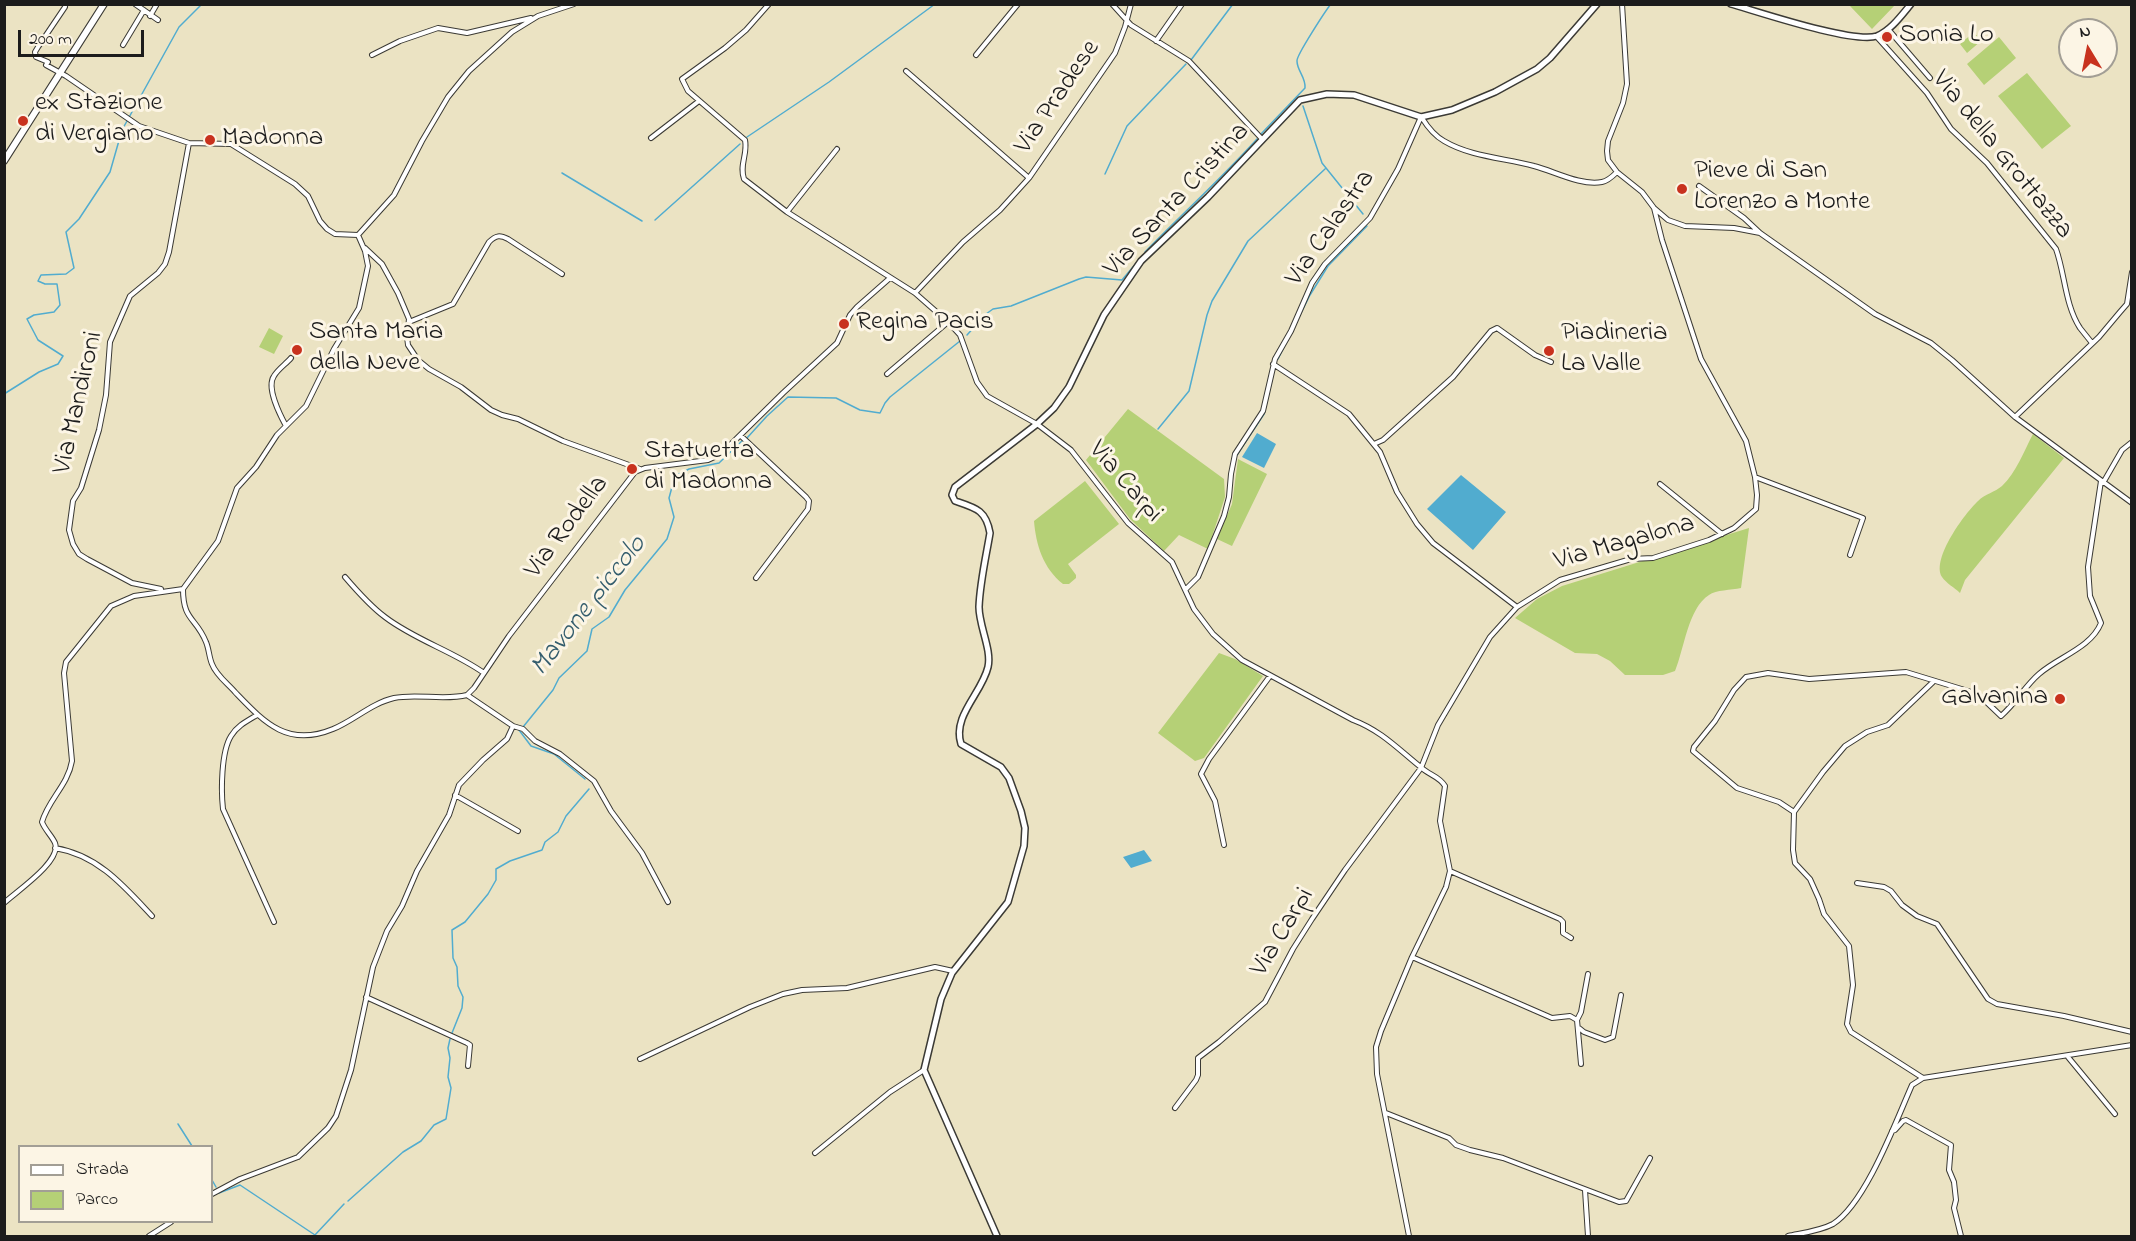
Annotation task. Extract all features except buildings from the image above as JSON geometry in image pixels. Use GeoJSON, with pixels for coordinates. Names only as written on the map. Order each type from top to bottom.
{"type":"FeatureCollection","features":[{"type":"Feature","properties":{"kind":"main road"},"geometry":{"type":"LineString","coordinates":[[4,161],[104,4]]}},
{"type":"Feature","properties":{"kind":"street"},"geometry":{"type":"LineString","coordinates":[[135,4],[158,21]]}},
{"type":"Feature","properties":{"kind":"street"},"geometry":{"type":"LineString","coordinates":[[150,16],[157,4]]}},
{"type":"Feature","properties":{"kind":"street"},"geometry":{"type":"LineString","coordinates":[[372,56],[400,41],[432,29],[444,28],[467,33],[538,16],[574,4]]}},
{"type":"Feature","properties":{"kind":"street"},"geometry":{"type":"LineString","coordinates":[[651,138],[699,101],[683,85],[684,76],[725,48],[746,30],[769,4]]}},
{"type":"Feature","properties":{"kind":"street"},"geometry":{"type":"LineString","coordinates":[[976,55],[1018,4]]}},
{"type":"Feature","properties":{"kind":"street"},"geometry":{"type":"LineString","coordinates":[[1112,4],[1131,25],[1189,61],[1263,139]]}},
{"type":"Feature","properties":{"kind":"street","name":"Via Pradese"},"geometry":{"type":"LineString","coordinates":[[915,293],[963,242],[1000,210],[1029,178],[1115,53],[1131,4]]}},
{"type":"Feature","properties":{"kind":"street"},"geometry":{"type":"LineString","coordinates":[[1156,41],[1182,4]]}},
{"type":"Feature","properties":{"kind":"street"},"geometry":{"type":"LineString","coordinates":[[1421,117],[1470,103],[1537,69],[1550,58],[1597,4]]}},
{"type":"Feature","properties":{"kind":"street"},"geometry":{"type":"LineString","coordinates":[[1622,4],[1627,84],[1623,103],[1608,141],[1608,160],[1617,172],[1642,192],[1654,208],[1676,224],[1734,228],[1760,233]]}},
{"type":"Feature","properties":{"kind":"street"},"geometry":{"type":"LineString","coordinates":[[1731,4],[1855,38],[1876,36],[1888,30],[1911,4]]}},
{"type":"Feature","properties":{"kind":"street"},"geometry":{"type":"LineString","coordinates":[[65,7],[35,52],[36,57],[48,62],[46,65],[61,72],[130,121],[152,131],[189,143],[231,144],[295,184],[308,196],[320,221],[327,229],[335,234],[358,236]]}},
{"type":"Feature","properties":{"kind":"street"},"geometry":{"type":"LineString","coordinates":[[123,45],[144,10]]}},
{"type":"Feature","properties":{"kind":"street"},"geometry":{"type":"LineString","coordinates":[[358,236],[394,195],[422,141],[458,84],[491,50],[538,16]]}},
{"type":"Feature","properties":{"kind":"street"},"geometry":{"type":"LineString","coordinates":[[1888,30],[1930,78]]}},
{"type":"Feature","properties":{"kind":"street","name":"Via della Grottazza"},"geometry":{"type":"LineString","coordinates":[[1876,36],[1927,93],[1951,129],[1987,163],[2056,249],[2065,286],[2079,326],[2092,343]]}},
{"type":"Feature","properties":{"kind":"street","name":"Via Pradese"},"geometry":{"type":"LineString","coordinates":[[906,70],[1029,178]]}},
{"type":"Feature","properties":{"kind":"street","name":"Via Santa Cristina"},"geometry":{"type":"LineString","coordinates":[[924,1070],[940,999],[954,971],[1008,902],[1020,864],[1025,828],[1009,778],[994,762],[961,744],[959,736],[960,723],[989,665],[980,624],[979,606],[990,533],[988,521],[983,513],[975,507],[955,501],[952,495],[955,487],[1037,424],[1054,408],[1069,387],[1104,315],[1141,261],[1208,197],[1300,100],[1327,94],[1354,95],[1421,117],[1442,140],[1487,156],[1534,166],[1583,181],[1601,183],[1617,172]]}},
{"type":"Feature","properties":{"kind":"street","name":"Via Carpi"},"geometry":{"type":"LineString","coordinates":[[699,101],[745,140],[746,147],[741,172],[744,179],[787,212],[915,293],[948,322],[960,335],[978,382],[987,396],[1037,424],[1071,450],[1128,523],[1172,562],[1194,609],[1213,634],[1242,660],[1353,720],[1371,727],[1413,759],[1421,768],[1442,781],[1445,786],[1440,821],[1450,872]]}},
{"type":"Feature","properties":{"kind":"street","name":"Via Calastra"},"geometry":{"type":"LineString","coordinates":[[1186,589],[1198,577],[1224,516],[1230,497],[1230,474],[1235,454],[1263,411],[1273,364],[1291,331],[1312,283],[1325,264],[1370,218],[1398,169],[1421,117]]}},
{"type":"Feature","properties":{"kind":"street","name":"Via Mandironi"},"geometry":{"type":"LineString","coordinates":[[169,590],[143,586],[118,577],[79,554],[69,530],[73,501],[81,488],[99,430],[106,395],[110,342],[130,296],[158,273],[165,264],[189,143]]}},
{"type":"Feature","properties":{"kind":"street"},"geometry":{"type":"LineString","coordinates":[[787,212],[837,149]]}},
{"type":"Feature","properties":{"kind":"street"},"geometry":{"type":"LineString","coordinates":[[1699,186],[1744,218],[1760,233],[1875,314],[1931,342],[2015,417],[2132,503]]}},
{"type":"Feature","properties":{"kind":"street"},"geometry":{"type":"LineString","coordinates":[[1654,208],[1662,240],[1701,359],[1741,429],[1751,456],[1755,477],[1863,518],[1850,555]]}},
{"type":"Feature","properties":{"kind":"street"},"geometry":{"type":"LineString","coordinates":[[358,236],[368,266],[358,308],[334,349],[306,406],[277,435],[256,467],[237,488],[218,541],[183,589],[183,607],[203,635],[217,673],[257,715],[282,732],[303,736],[336,728],[392,698],[466,695],[513,726],[523,729],[535,741],[560,754],[594,781],[611,811],[642,853],[668,902]]}},
{"type":"Feature","properties":{"kind":"street"},"geometry":{"type":"LineString","coordinates":[[409,322],[453,303],[489,242],[495,237],[501,236],[508,239],[562,274]]}},
{"type":"Feature","properties":{"kind":"street"},"geometry":{"type":"LineString","coordinates":[[362,246],[382,264],[389,276],[406,310],[409,322],[408,345],[418,360],[429,369],[471,393],[490,410],[518,419],[564,441],[640,469]]}},
{"type":"Feature","properties":{"kind":"street"},"geometry":{"type":"LineString","coordinates":[[2015,417],[2092,343],[2127,304],[2132,272]]}},
{"type":"Feature","properties":{"kind":"street","name":"Via Rodella"},"geometry":{"type":"LineString","coordinates":[[466,695],[474,688],[516,628],[636,472],[640,469],[708,460],[721,454],[837,343],[850,315],[890,278]]}},
{"type":"Feature","properties":{"kind":"street"},"geometry":{"type":"LineString","coordinates":[[887,374],[948,322]]}},
{"type":"Feature","properties":{"kind":"street"},"geometry":{"type":"LineString","coordinates":[[1374,444],[1383,440],[1453,377],[1491,331],[1497,328],[1534,355],[1551,362]]}},
{"type":"Feature","properties":{"kind":"street"},"geometry":{"type":"LineString","coordinates":[[286,426],[275,402],[272,382],[273,377],[291,358]]}},
{"type":"Feature","properties":{"kind":"street"},"geometry":{"type":"LineString","coordinates":[[1273,364],[1349,414],[1380,452],[1397,492],[1417,524],[1433,543],[1517,607]]}},
{"type":"Feature","properties":{"kind":"street"},"geometry":{"type":"LineString","coordinates":[[741,435],[806,497],[809,505],[756,578]]}},
{"type":"Feature","properties":{"kind":"street"},"geometry":{"type":"LineString","coordinates":[[1794,812],[1779,802],[1737,788],[1708,766],[1693,751],[1734,690],[1746,677],[1768,673],[1809,679],[1906,672],[1978,694],[2001,716],[2014,706],[2039,674],[2096,634],[2100,623],[2090,596],[2088,567],[2102,482],[2122,450],[2132,442]]}},
{"type":"Feature","properties":{"kind":"street","name":"Via Magalona"},"geometry":{"type":"LineString","coordinates":[[1421,768],[1438,725],[1471,668],[1490,637],[1517,607],[1560,580],[1631,559],[1653,558],[1709,540],[1734,528],[1756,510],[1755,477]]}},
{"type":"Feature","properties":{"kind":"street","name":"Via Magalona"},"geometry":{"type":"LineString","coordinates":[[1660,484],[1722,534]]}},
{"type":"Feature","properties":{"kind":"street"},"geometry":{"type":"LineString","coordinates":[[345,577],[386,618],[451,652],[484,673]]}},
{"type":"Feature","properties":{"kind":"street"},"geometry":{"type":"LineString","coordinates":[[143,586],[143,594]]}},
{"type":"Feature","properties":{"kind":"street"},"geometry":{"type":"LineString","coordinates":[[4,903],[56,854],[55,843],[42,822],[71,769],[64,668],[101,616],[111,606],[134,596],[183,589]]}},
{"type":"Feature","properties":{"kind":"street"},"geometry":{"type":"LineString","coordinates":[[1224,845],[1215,801],[1201,774],[1209,759],[1270,676]]}},
{"type":"Feature","properties":{"kind":"street"},"geometry":{"type":"LineString","coordinates":[[1923,1078],[1851,1032],[1847,1024],[1853,985],[1849,946],[1824,914],[1810,879],[1795,863],[1794,812],[1845,746],[1867,732],[1888,725],[1933,681]]}},
{"type":"Feature","properties":{"kind":"street"},"geometry":{"type":"LineString","coordinates":[[257,715],[242,724],[231,736],[226,749],[222,799],[223,809],[274,922]]}},
{"type":"Feature","properties":{"kind":"street"},"geometry":{"type":"LineString","coordinates":[[214,1193],[240,1179],[298,1157],[328,1128],[336,1116],[351,1070],[373,967],[387,931],[402,906],[417,871],[449,815],[455,795],[464,779],[507,740],[513,726]]}},
{"type":"Feature","properties":{"kind":"street","name":"Via Carpi"},"geometry":{"type":"LineString","coordinates":[[1175,1108],[1196,1080],[1198,1058],[1260,1009],[1293,949],[1345,870],[1421,768]]}},
{"type":"Feature","properties":{"kind":"street"},"geometry":{"type":"LineString","coordinates":[[455,795],[518,831]]}},
{"type":"Feature","properties":{"kind":"street"},"geometry":{"type":"LineString","coordinates":[[56,848],[84,856],[109,872],[152,916]]}},
{"type":"Feature","properties":{"kind":"street"},"geometry":{"type":"LineString","coordinates":[[1409,1236],[1377,1074],[1376,1047],[1412,957],[1443,894],[1450,872],[1560,919],[1563,922],[1563,933],[1571,938]]}},
{"type":"Feature","properties":{"kind":"street"},"geometry":{"type":"LineString","coordinates":[[1857,883],[1884,887],[1917,916],[1937,924],[1988,999],[1997,1004],[2064,1016],[2132,1032]]}},
{"type":"Feature","properties":{"kind":"street"},"geometry":{"type":"LineString","coordinates":[[1412,957],[1552,1018],[1570,1016],[1577,1020]]}},
{"type":"Feature","properties":{"kind":"street"},"geometry":{"type":"LineString","coordinates":[[640,1059],[732,1015],[783,994],[802,990],[847,988],[935,967],[954,971]]}},
{"type":"Feature","properties":{"kind":"street"},"geometry":{"type":"LineString","coordinates":[[1581,1064],[1577,1020],[1581,1012],[1588,974]]}},
{"type":"Feature","properties":{"kind":"street"},"geometry":{"type":"LineString","coordinates":[[1579,1028],[1605,1040],[1613,1037],[1622,994]]}},
{"type":"Feature","properties":{"kind":"street"},"geometry":{"type":"LineString","coordinates":[[366,997],[470,1045],[468,1066]]}},
{"type":"Feature","properties":{"kind":"street"},"geometry":{"type":"LineString","coordinates":[[1788,1236],[1833,1224],[1845,1212],[1875,1169],[1912,1084],[1923,1078],[2068,1057],[2132,1045]]}},
{"type":"Feature","properties":{"kind":"street"},"geometry":{"type":"LineString","coordinates":[[2068,1057],[2115,1113]]}},
{"type":"Feature","properties":{"kind":"street"},"geometry":{"type":"LineString","coordinates":[[815,1153],[890,1092],[924,1070],[997,1236]]}},
{"type":"Feature","properties":{"kind":"street"},"geometry":{"type":"LineString","coordinates":[[1385,1113],[1449,1137],[1456,1145],[1503,1158],[1619,1202],[1626,1201],[1650,1158]]}},
{"type":"Feature","properties":{"kind":"street"},"geometry":{"type":"LineString","coordinates":[[1892,1131],[1903,1120],[1906,1120],[1951,1145],[1949,1170],[1954,1182],[1956,1200],[1954,1208],[1961,1236]]}},
{"type":"Feature","properties":{"kind":"street"},"geometry":{"type":"LineString","coordinates":[[1585,1190],[1588,1236]]}},
{"type":"Feature","properties":{"kind":"street"},"geometry":{"type":"LineString","coordinates":[[149,1236],[168,1223]]}},
{"type":"Feature","properties":{"kind":"green space"},"geometry":{"type":"Polygon","coordinates":[[[1851,4],[1895,5],[1872,29],[1850,6],[1851,4]]]}},
{"type":"Feature","properties":{"kind":"green space"},"geometry":{"type":"Polygon","coordinates":[[[1974,32],[1981,41],[1967,53],[1960,44],[1974,32]]]}},
{"type":"Feature","properties":{"kind":"green space"},"geometry":{"type":"Polygon","coordinates":[[[1999,37],[2016,58],[1984,85],[1967,64],[1999,37]]]}},
{"type":"Feature","properties":{"kind":"green space"},"geometry":{"type":"Polygon","coordinates":[[[2027,73],[2071,126],[2042,149],[1998,96],[2027,73]]]}},
{"type":"Feature","properties":{"kind":"green space"},"geometry":{"type":"Polygon","coordinates":[[[269,328],[283,336],[274,354],[259,347],[269,328]]]}},
{"type":"Feature","properties":{"kind":"green space"},"geometry":{"type":"Polygon","coordinates":[[[1128,409],[1224,479],[1225,497],[1208,549],[1179,535],[1164,551],[1130,519],[1086,460],[1128,409]]]}},
{"type":"Feature","properties":{"kind":"green space"},"geometry":{"type":"Polygon","coordinates":[[[2033,434],[2064,458],[1965,580],[1960,593],[1942,577],[1941,559],[1945,548],[1972,507],[2007,481],[2033,434]]]}},
{"type":"Feature","properties":{"kind":"green space"},"geometry":{"type":"Polygon","coordinates":[[[1238,459],[1267,474],[1232,546],[1217,539],[1232,504],[1238,459]]]}},
{"type":"Feature","properties":{"kind":"green space"},"geometry":{"type":"Polygon","coordinates":[[[1085,481],[1119,524],[1068,564],[1076,578],[1069,584],[1063,584],[1050,571],[1042,556],[1034,521],[1085,481]]]}},
{"type":"Feature","properties":{"kind":"green space"},"geometry":{"type":"Polygon","coordinates":[[[1749,528],[1741,588],[1716,592],[1702,601],[1691,619],[1675,671],[1663,675],[1625,675],[1610,661],[1597,654],[1575,653],[1515,618],[1537,599],[1562,586],[1749,528]]]}},
{"type":"Feature","properties":{"kind":"green space"},"geometry":{"type":"Polygon","coordinates":[[[1219,653],[1235,659],[1263,676],[1204,758],[1195,761],[1158,733],[1219,653]]]}},
{"type":"Feature","properties":{"kind":"water"},"geometry":{"type":"Polygon","coordinates":[[[1257,433],[1276,444],[1264,468],[1242,457],[1257,433]]]}},
{"type":"Feature","properties":{"kind":"water"},"geometry":{"type":"Polygon","coordinates":[[[1461,475],[1506,512],[1473,550],[1427,509],[1461,475]]]}},
{"type":"Feature","properties":{"kind":"water"},"geometry":{"type":"Polygon","coordinates":[[[1144,850],[1152,861],[1131,868],[1123,857],[1144,850]]]}},
{"type":"Feature","properties":{"kind":"waterway"},"geometry":{"type":"LineString","coordinates":[[4,394],[39,372],[58,364],[63,356],[38,340],[27,319],[34,315],[54,312],[60,305],[57,284],[45,284],[38,281],[41,275],[66,274],[74,268],[66,232],[79,219],[110,172],[122,130],[179,27],[202,4]]}},
{"type":"Feature","properties":{"kind":"waterway","name":"Mavone piccolo"},"geometry":{"type":"LineString","coordinates":[[747,137],[829,82],[935,4]]}},
{"type":"Feature","properties":{"kind":"waterway","name":"Mavone piccolo"},"geometry":{"type":"LineString","coordinates":[[1191,60],[1233,4]]}},
{"type":"Feature","properties":{"kind":"waterway","name":"Mavone piccolo"},"geometry":{"type":"LineString","coordinates":[[1261,134],[1305,88],[1297,65],[1298,57],[1331,4]]}},
{"type":"Feature","properties":{"kind":"waterway","name":"Mavone piccolo"},"geometry":{"type":"LineString","coordinates":[[1105,174],[1127,126],[1186,64]]}},
{"type":"Feature","properties":{"kind":"waterway"},"geometry":{"type":"LineString","coordinates":[[1303,106],[1322,163],[1363,214]]}},
{"type":"Feature","properties":{"kind":"waterway","name":"Mavone piccolo"},"geometry":{"type":"LineString","coordinates":[[1145,252],[1257,139]]}},
{"type":"Feature","properties":{"kind":"waterway","name":"Mavone piccolo"},"geometry":{"type":"LineString","coordinates":[[655,220],[740,144]]}},
{"type":"Feature","properties":{"kind":"waterway"},"geometry":{"type":"LineString","coordinates":[[1158,429],[1189,391],[1212,301],[1248,241],[1325,169]]}},
{"type":"Feature","properties":{"kind":"waterway","name":"Mavone piccolo"},"geometry":{"type":"LineString","coordinates":[[562,173],[642,221]]}},
{"type":"Feature","properties":{"kind":"waterway"},"geometry":{"type":"LineString","coordinates":[[1278,359],[1310,295],[1328,266],[1367,226]]}},
{"type":"Feature","properties":{"kind":"waterway","name":"Mavone piccolo"},"geometry":{"type":"LineString","coordinates":[[967,335],[993,309],[1011,306],[1086,277],[1122,280],[1138,261]]}},
{"type":"Feature","properties":{"kind":"waterway","name":"Mavone piccolo"},"geometry":{"type":"LineString","coordinates":[[747,438],[788,397],[836,398],[860,410],[880,413],[890,397],[960,341]]}},
{"type":"Feature","properties":{"kind":"waterway"},"geometry":{"type":"LineString","coordinates":[[1237,455],[1264,414],[1273,375]]}},
{"type":"Feature","properties":{"kind":"waterway","name":"Mavone piccolo"},"geometry":{"type":"LineString","coordinates":[[523,727],[553,690],[559,678],[587,651],[592,629],[609,617],[625,590],[667,539],[674,517],[669,498],[675,476],[689,469],[719,463],[742,441]]}},
{"type":"Feature","properties":{"kind":"waterway","name":"Mavone piccolo"},"geometry":{"type":"LineString","coordinates":[[519,730],[531,746],[554,754],[585,779]]}},
{"type":"Feature","properties":{"kind":"waterway","name":"Mavone piccolo"},"geometry":{"type":"LineString","coordinates":[[452,1033],[462,1008],[463,997],[458,986],[457,967],[453,958],[452,930],[465,922],[488,894],[496,880],[496,869],[510,861],[542,850],[545,842],[558,832],[566,816],[589,789]]}},
{"type":"Feature","properties":{"kind":"waterway","name":"Mavone piccolo"},"geometry":{"type":"LineString","coordinates":[[348,1201],[403,1152],[421,1141],[434,1125],[446,1119],[451,1088],[448,1077],[450,1039]]}},
{"type":"Feature","properties":{"kind":"waterway","name":"Mavone piccolo"},"geometry":{"type":"LineString","coordinates":[[178,1124],[191,1145]]}},
{"type":"Feature","properties":{"kind":"waterway","name":"Mavone piccolo"},"geometry":{"type":"LineString","coordinates":[[213,1182],[216,1187]]}},
{"type":"Feature","properties":{"kind":"waterway","name":"Mavone piccolo"},"geometry":{"type":"LineString","coordinates":[[219,1193],[240,1185],[315,1235]]}},
{"type":"Feature","properties":{"kind":"waterway","name":"Mavone piccolo"},"geometry":{"type":"LineString","coordinates":[[314,1236],[344,1204]]}},
{"type":"Feature","properties":{"kind":"place","name":"Sonia Lo"},"geometry":{"type":"Point","coordinates":[1887,37]}},
{"type":"Feature","properties":{"kind":"place","name":"ex Stazione di Vergiano"},"geometry":{"type":"Point","coordinates":[23,121]}},
{"type":"Feature","properties":{"kind":"place","name":"Madonna"},"geometry":{"type":"Point","coordinates":[210,140]}},
{"type":"Feature","properties":{"kind":"place","name":"Pieve di San Lorenzo a Monte"},"geometry":{"type":"Point","coordinates":[1682,189]}},
{"type":"Feature","properties":{"kind":"place","name":"Regina Pacis"},"geometry":{"type":"Point","coordinates":[844,324]}},
{"type":"Feature","properties":{"kind":"place","name":"Santa Maria della Neve"},"geometry":{"type":"Point","coordinates":[297,350]}},
{"type":"Feature","properties":{"kind":"place","name":"Piadineria La Valle"},"geometry":{"type":"Point","coordinates":[1549,351]}},
{"type":"Feature","properties":{"kind":"place","name":"Statuetta di Madonna"},"geometry":{"type":"Point","coordinates":[632,469]}},
{"type":"Feature","properties":{"kind":"place","name":"Galvanina"},"geometry":{"type":"Point","coordinates":[2060,699]}}]}
